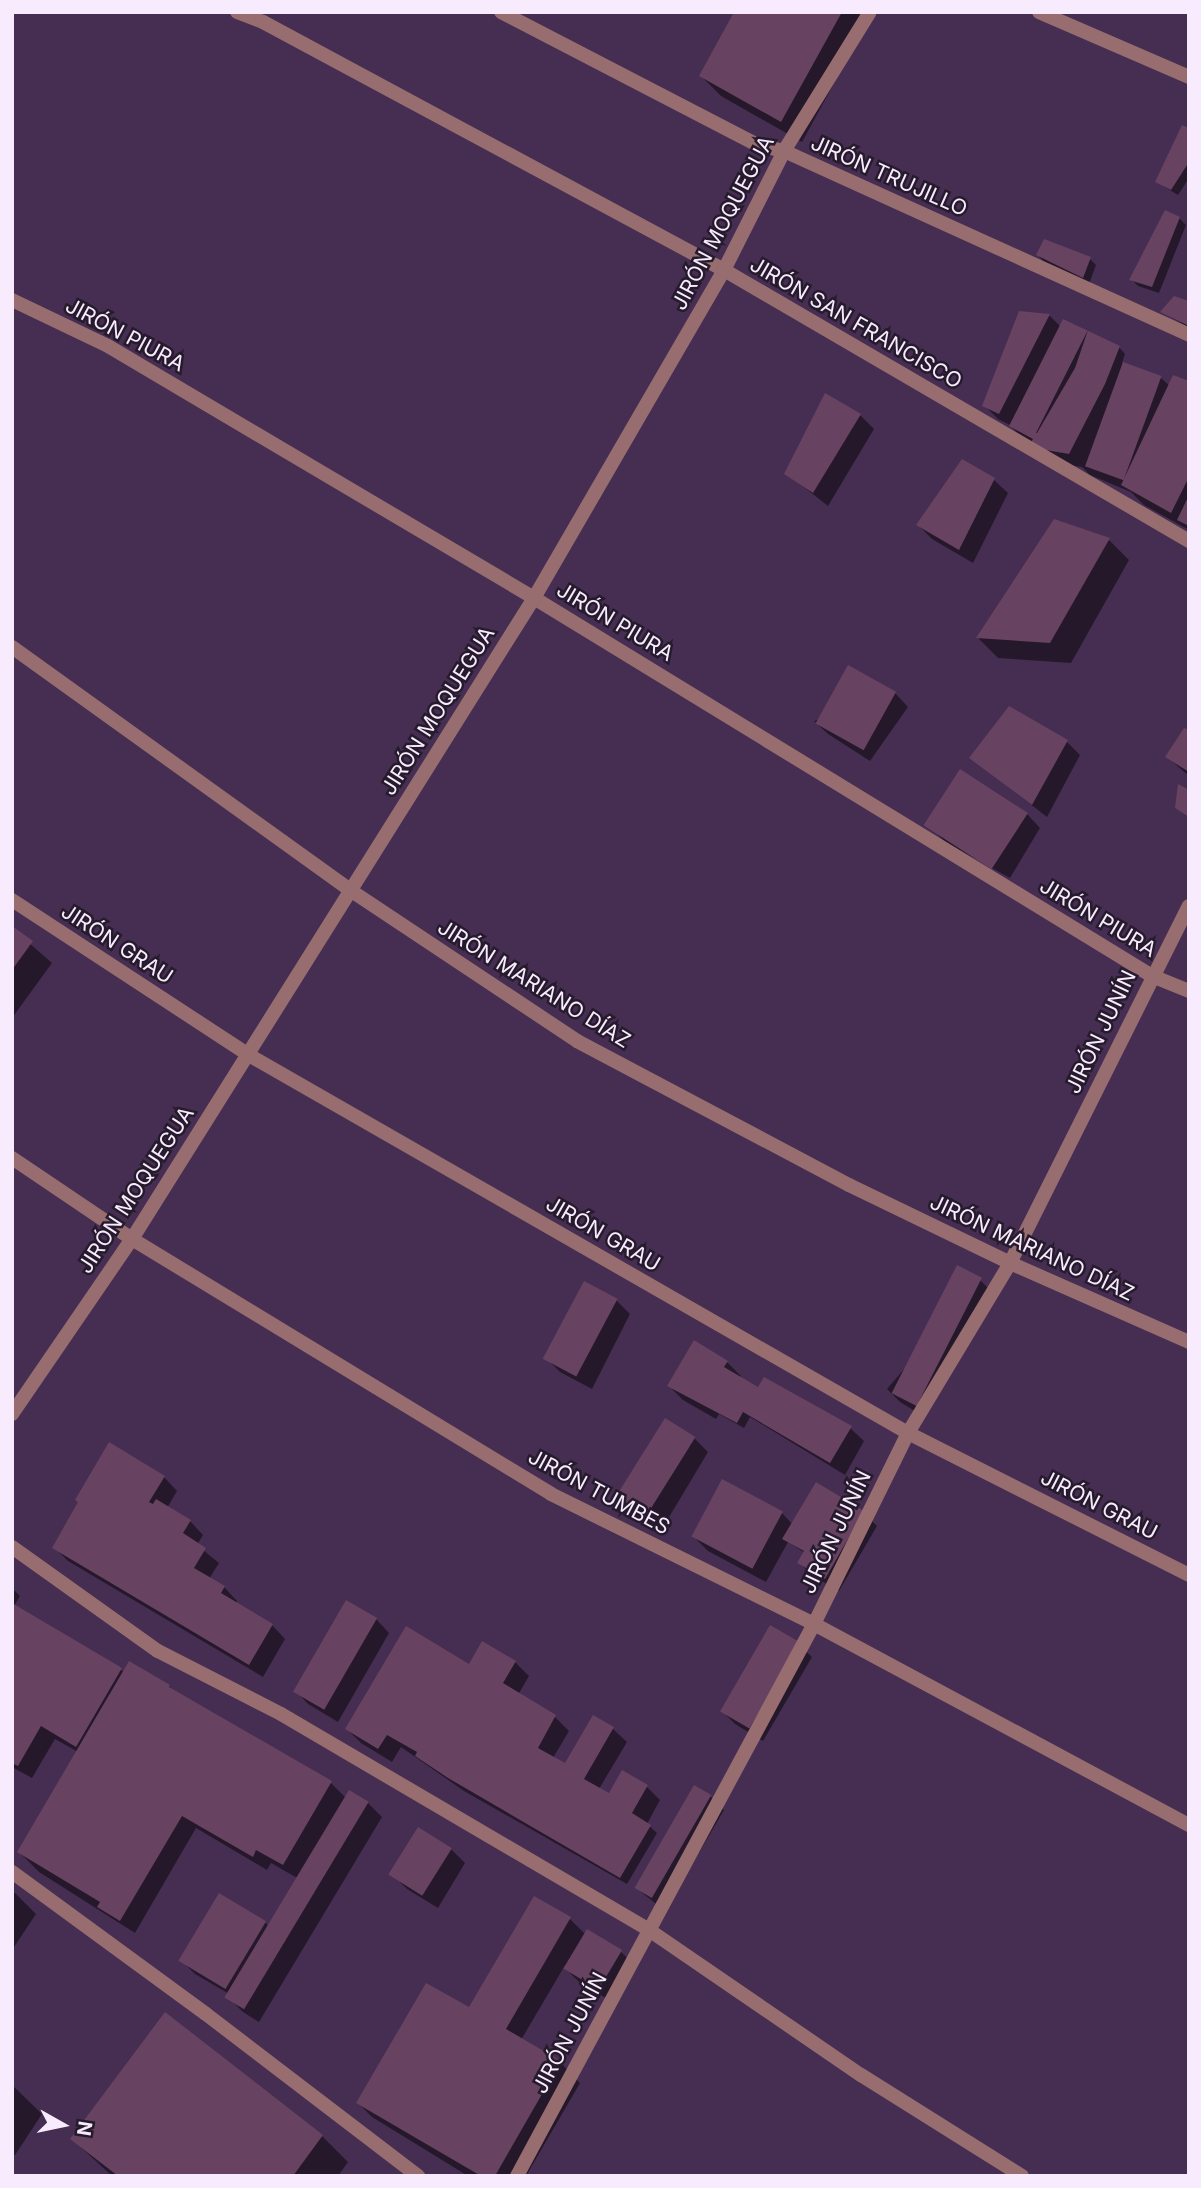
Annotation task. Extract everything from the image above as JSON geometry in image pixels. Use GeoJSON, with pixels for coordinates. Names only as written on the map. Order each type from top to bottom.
{"type":"FeatureCollection","features":[{"type":"Feature","properties":{"kind":"street","name":"JIRÓN SAN FRANCISCO"},"geometry":{"type":"LineString","coordinates":[[237,12],[263,22],[724,270],[1189,541]]}},
{"type":"Feature","properties":{"kind":"street","name":"JIRÓN TRUJILLO"},"geometry":{"type":"LineString","coordinates":[[501,12],[758,145],[784,151],[1189,335]]}},
{"type":"Feature","properties":{"kind":"street","name":"JIRÓN MOQUEGUA"},"geometry":{"type":"LineString","coordinates":[[12,1415],[132,1239],[534,598],[724,270],[784,151],[870,12]]}},
{"type":"Feature","properties":{"kind":"street"},"geometry":{"type":"LineString","coordinates":[[1039,12],[1189,77]]}},
{"type":"Feature","properties":{"kind":"street","name":"JIRÓN PIURA"},"geometry":{"type":"LineString","coordinates":[[12,300],[108,346],[534,598],[1152,976],[1189,991]]}},
{"type":"Feature","properties":{"kind":"street","name":"JIRÓN MARIANO DÍAZ"},"geometry":{"type":"LineString","coordinates":[[12,647],[350,890],[577,1041],[849,1185],[1010,1263],[1189,1342]]}},
{"type":"Feature","properties":{"kind":"street","name":"JIRÓN GRAU"},"geometry":{"type":"LineString","coordinates":[[12,900],[247,1054],[908,1433],[1189,1575]]}},
{"type":"Feature","properties":{"kind":"street","name":"JIRÓN JUNÍN"},"geometry":{"type":"LineString","coordinates":[[516,2176],[814,1624],[908,1433],[1010,1263],[1189,906]]}},
{"type":"Feature","properties":{"kind":"street","name":"JIRÓN TUMBES"},"geometry":{"type":"LineString","coordinates":[[12,1158],[132,1239],[551,1494],[814,1624],[1189,1825]]}},
{"type":"Feature","properties":{"kind":"street"},"geometry":{"type":"LineString","coordinates":[[12,1547],[158,1651],[281,1714],[649,1930],[861,2075],[1022,2176]]}},
{"type":"Feature","properties":{"kind":"street"},"geometry":{"type":"LineString","coordinates":[[12,1872],[206,2014],[418,2176]]}},
{"type":"Feature","properties":{"kind":"building"},"geometry":{"type":"Polygon","coordinates":[[[734,12],[842,12],[781,122],[699,76],[734,12]]]}},
{"type":"Feature","properties":{"kind":"building"},"geometry":{"type":"Polygon","coordinates":[[[1182,125],[1189,128],[1189,162],[1171,190],[1155,182],[1182,125]]]}},
{"type":"Feature","properties":{"kind":"building"},"geometry":{"type":"Polygon","coordinates":[[[1165,210],[1180,217],[1152,287],[1129,280],[1165,210]]]}},
{"type":"Feature","properties":{"kind":"building"},"geometry":{"type":"Polygon","coordinates":[[[1044,239],[1091,257],[1083,278],[1036,255],[1044,239]]]}},
{"type":"Feature","properties":{"kind":"building"},"geometry":{"type":"Polygon","coordinates":[[[1174,296],[1189,301],[1189,326],[1160,312],[1174,296]]]}},
{"type":"Feature","properties":{"kind":"building"},"geometry":{"type":"Polygon","coordinates":[[[1019,311],[1050,314],[999,414],[982,406],[1019,311]]]}},
{"type":"Feature","properties":{"kind":"building"},"geometry":{"type":"Polygon","coordinates":[[[1063,319],[1120,346],[1105,384],[1069,454],[1028,447],[1033,439],[1009,426],[1063,319]],[[1088,331],[1036,433],[1037,433],[1075,368],[1088,331]]]}},
{"type":"Feature","properties":{"kind":"building"},"geometry":{"type":"Polygon","coordinates":[[[1123,362],[1162,376],[1124,480],[1085,466],[1123,362]]]}},
{"type":"Feature","properties":{"kind":"building"},"geometry":{"type":"Polygon","coordinates":[[[1173,375],[1189,381],[1189,477],[1171,513],[1121,485],[1173,375]]]}},
{"type":"Feature","properties":{"kind":"building"},"geometry":{"type":"Polygon","coordinates":[[[825,393],[861,414],[813,493],[784,474],[825,393]]]}},
{"type":"Feature","properties":{"kind":"building"},"geometry":{"type":"Polygon","coordinates":[[[962,459],[995,478],[959,550],[916,525],[962,459]]]}},
{"type":"Feature","properties":{"kind":"building"},"geometry":{"type":"Polygon","coordinates":[[[1189,495],[1189,526],[1177,520],[1189,495]]]}},
{"type":"Feature","properties":{"kind":"building"},"geometry":{"type":"Polygon","coordinates":[[[1054,519],[1110,538],[1050,643],[976,638],[1054,519]]]}},
{"type":"Feature","properties":{"kind":"building"},"geometry":{"type":"Polygon","coordinates":[[[848,665],[896,692],[864,750],[816,724],[848,665]]]}},
{"type":"Feature","properties":{"kind":"building"},"geometry":{"type":"Polygon","coordinates":[[[1009,706],[1068,740],[1032,805],[969,758],[1009,706]]]}},
{"type":"Feature","properties":{"kind":"building"},"geometry":{"type":"Polygon","coordinates":[[[1184,728],[1189,730],[1189,772],[1165,757],[1184,728]]]}},
{"type":"Feature","properties":{"kind":"building"},"geometry":{"type":"Polygon","coordinates":[[[960,769],[1028,813],[991,869],[924,825],[960,769]]]}},
{"type":"Feature","properties":{"kind":"building"},"geometry":{"type":"Polygon","coordinates":[[[1178,784],[1189,790],[1189,817],[1175,808],[1178,784]]]}},
{"type":"Feature","properties":{"kind":"building"},"geometry":{"type":"Polygon","coordinates":[[[12,926],[33,941],[12,970],[12,926]]]}},
{"type":"Feature","properties":{"kind":"building"},"geometry":{"type":"Polygon","coordinates":[[[957,1265],[982,1278],[917,1406],[892,1393],[957,1265]]]}},
{"type":"Feature","properties":{"kind":"building"},"geometry":{"type":"Polygon","coordinates":[[[584,1281],[618,1299],[576,1377],[543,1359],[584,1281]]]}},
{"type":"Feature","properties":{"kind":"building"},"geometry":{"type":"Polygon","coordinates":[[[694,1340],[728,1361],[724,1367],[758,1387],[764,1377],[852,1426],[830,1463],[743,1412],[737,1423],[667,1386],[694,1340]]]}},
{"type":"Feature","properties":{"kind":"building"},"geometry":{"type":"Polygon","coordinates":[[[665,1418],[696,1437],[646,1517],[615,1498],[665,1418]]]}},
{"type":"Feature","properties":{"kind":"building"},"geometry":{"type":"Polygon","coordinates":[[[109,1442],[165,1476],[149,1502],[153,1504],[156,1499],[191,1520],[183,1533],[206,1548],[194,1568],[225,1586],[221,1593],[273,1624],[249,1665],[52,1548],[78,1502],[75,1500],[109,1442]]]}},
{"type":"Feature","properties":{"kind":"building"},"geometry":{"type":"Polygon","coordinates":[[[722,1479],[783,1511],[752,1569],[691,1536],[722,1479]]]}},
{"type":"Feature","properties":{"kind":"building"},"geometry":{"type":"Polygon","coordinates":[[[816,1482],[864,1511],[825,1579],[797,1563],[804,1551],[782,1539],[816,1482]]]}},
{"type":"Feature","properties":{"kind":"building"},"geometry":{"type":"Polygon","coordinates":[[[346,1600],[377,1618],[324,1710],[293,1692],[346,1600]]]}},
{"type":"Feature","properties":{"kind":"building"},"geometry":{"type":"Polygon","coordinates":[[[12,1603],[122,1668],[76,1747],[41,1726],[18,1766],[12,1763],[12,1603]]]}},
{"type":"Feature","properties":{"kind":"building"},"geometry":{"type":"Polygon","coordinates":[[[770,1625],[799,1642],[749,1729],[720,1712],[770,1625]]]}},
{"type":"Feature","properties":{"kind":"building"},"geometry":{"type":"Polygon","coordinates":[[[406,1626],[469,1664],[482,1641],[516,1661],[503,1683],[556,1715],[538,1748],[565,1763],[593,1715],[614,1727],[584,1779],[609,1793],[622,1770],[648,1785],[632,1813],[651,1825],[620,1878],[448,1778],[415,1756],[417,1752],[387,1735],[378,1749],[345,1729],[406,1626]]]}},
{"type":"Feature","properties":{"kind":"building"},"geometry":{"type":"Polygon","coordinates":[[[129,1661],[332,1781],[283,1865],[256,1850],[253,1857],[182,1816],[120,1921],[97,1907],[100,1902],[17,1852],[129,1661]]]}},
{"type":"Feature","properties":{"kind":"building"},"geometry":{"type":"Polygon","coordinates":[[[694,1785],[711,1795],[652,1898],[634,1888],[694,1785]]]}},
{"type":"Feature","properties":{"kind":"building"},"geometry":{"type":"Polygon","coordinates":[[[349,1790],[369,1802],[244,2009],[224,1997],[349,1790]]]}},
{"type":"Feature","properties":{"kind":"building"},"geometry":{"type":"Polygon","coordinates":[[[418,1827],[452,1848],[422,1896],[388,1874],[418,1827]]]}},
{"type":"Feature","properties":{"kind":"building"},"geometry":{"type":"Polygon","coordinates":[[[219,1893],[266,1921],[225,1989],[178,1961],[219,1893]]]}},
{"type":"Feature","properties":{"kind":"building"},"geometry":{"type":"Polygon","coordinates":[[[534,1896],[571,1917],[506,2029],[561,2061],[495,2176],[481,2176],[356,2103],[426,1983],[469,2007],[534,1896]]]}},
{"type":"Feature","properties":{"kind":"building"},"geometry":{"type":"Polygon","coordinates":[[[587,1929],[622,1950],[598,1990],[563,1968],[587,1929]]]}},
{"type":"Feature","properties":{"kind":"building"},"geometry":{"type":"Polygon","coordinates":[[[165,2012],[323,2135],[293,2176],[118,2176],[70,2139],[165,2012]]]}}]}
